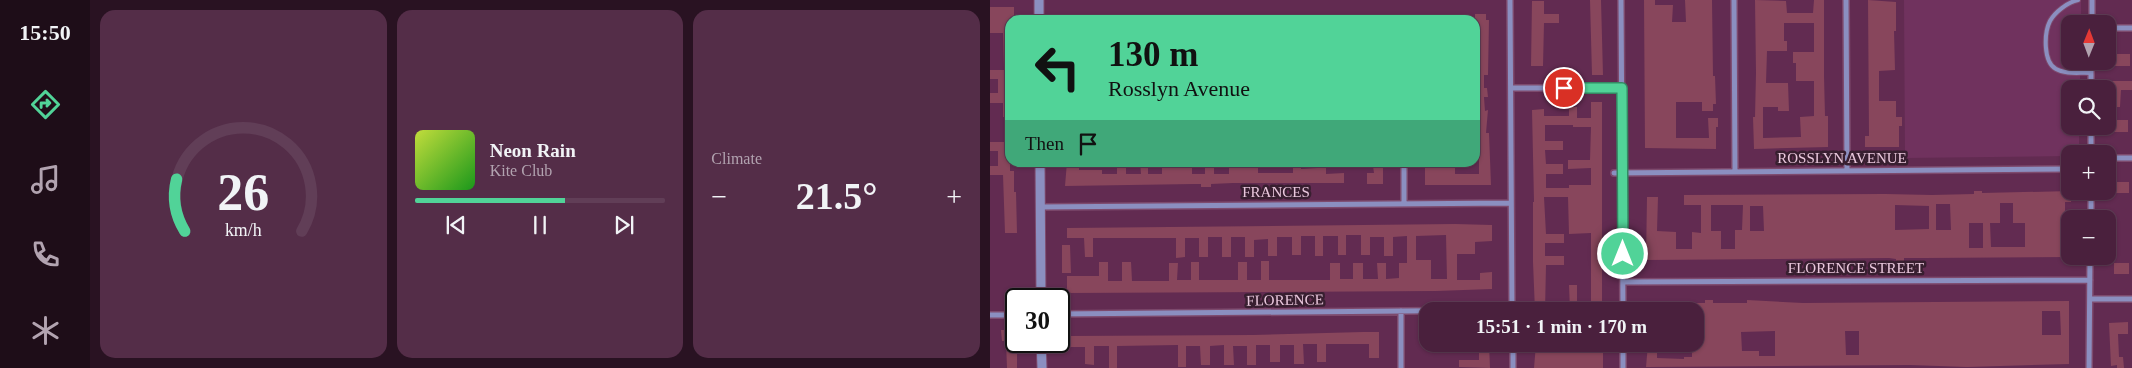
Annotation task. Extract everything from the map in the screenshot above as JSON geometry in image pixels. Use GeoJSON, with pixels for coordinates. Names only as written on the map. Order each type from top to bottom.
{"type":"FeatureCollection","features":[{"type":"Feature","properties":{"kind":"street"},"geometry":{"type":"LineString","coordinates":[[1039,0],[1039,15]]}},
{"type":"Feature","properties":{"kind":"street"},"geometry":{"type":"LineString","coordinates":[[1510,0],[1512,302]]}},
{"type":"Feature","properties":{"kind":"street"},"geometry":{"type":"LineString","coordinates":[[1621,0],[1623,302]]}},
{"type":"Feature","properties":{"kind":"street"},"geometry":{"type":"LineString","coordinates":[[1734,0],[1735,171]]}},
{"type":"Feature","properties":{"kind":"street"},"geometry":{"type":"LineString","coordinates":[[1846,0],[1847,171]]}},
{"type":"Feature","properties":{"kind":"street"},"geometry":{"type":"LineString","coordinates":[[2092,0],[2092,15]]}},
{"type":"Feature","properties":{"kind":"street"},"geometry":{"type":"LineString","coordinates":[[2116,28],[2132,28]]}},
{"type":"Feature","properties":{"kind":"street"},"geometry":{"type":"LineString","coordinates":[[2091,73],[2091,80]]}},
{"type":"Feature","properties":{"kind":"street"},"geometry":{"type":"LineString","coordinates":[[1511,88],[1622,88]]}},
{"type":"Feature","properties":{"kind":"street"},"geometry":{"type":"LineString","coordinates":[[2116,158],[2132,158]]}},
{"type":"Feature","properties":{"kind":"street"},"geometry":{"type":"LineString","coordinates":[[1040,167],[1040,288]]}},
{"type":"Feature","properties":{"kind":"street"},"geometry":{"type":"LineString","coordinates":[[1404,167],[1404,204]]}},
{"type":"Feature","properties":{"kind":"street","name":"ROSSLYN AVENUE"},"geometry":{"type":"LineString","coordinates":[[1614,173],[2061,169]]}},
{"type":"Feature","properties":{"kind":"street","name":"FRANCES"},"geometry":{"type":"LineString","coordinates":[[1040,207],[1511,203]]}},
{"type":"Feature","properties":{"kind":"street"},"geometry":{"type":"LineString","coordinates":[[2089,368],[2090,265]]}},
{"type":"Feature","properties":{"kind":"street","name":"FLORENCE STREET"},"geometry":{"type":"LineString","coordinates":[[1623,282],[2090,280]]}},
{"type":"Feature","properties":{"kind":"street"},"geometry":{"type":"LineString","coordinates":[[2090,300],[2132,299]]}},
{"type":"Feature","properties":{"kind":"street"},"geometry":{"type":"LineString","coordinates":[[1401,311],[1401,368]]}},
{"type":"Feature","properties":{"kind":"street","name":"FLORENCE"},"geometry":{"type":"LineString","coordinates":[[1070,314],[1419,311]]}},
{"type":"Feature","properties":{"kind":"street"},"geometry":{"type":"LineString","coordinates":[[990,315],[1005,314]]}},
{"type":"Feature","properties":{"kind":"street"},"geometry":{"type":"LineString","coordinates":[[1513,352],[1513,368]]}},
{"type":"Feature","properties":{"kind":"street"},"geometry":{"type":"LineString","coordinates":[[1623,352],[1624,368]]}},
{"type":"Feature","properties":{"kind":"street"},"geometry":{"type":"LineString","coordinates":[[1041,353],[1042,368]]}},
{"type":"Feature","properties":{"kind":"lane"},"geometry":{"type":"LineString","coordinates":[[2078,0],[2069,2],[2051,19],[2047,28],[2047,54],[2050,63],[2055,69],[2065,72],[2091,73]]}},
{"type":"Feature","properties":{"kind":"shaded area"},"geometry":{"type":"Polygon","coordinates":[[[1904,0],[2081,0],[2081,15],[2061,15],[2061,70],[2080,70],[2080,80],[2061,80],[2061,135],[2079,135],[2079,145],[2061,145],[2061,156],[1905,158],[1904,0]]]}},
{"type":"Feature","properties":{"kind":"building"},"geometry":{"type":"Polygon","coordinates":[[[1590,0],[1601,0],[1603,75],[1592,75],[1590,0]]]}},
{"type":"Feature","properties":{"kind":"building"},"geometry":{"type":"Polygon","coordinates":[[[1644,0],[1655,0],[1655,5],[1673,5],[1672,22],[1686,22],[1685,0],[1712,0],[1713,76],[1715,76],[1716,104],[1713,104],[1713,111],[1702,111],[1702,102],[1676,102],[1676,138],[1709,138],[1708,118],[1718,118],[1716,149],[1645,148],[1644,0]]]}},
{"type":"Feature","properties":{"kind":"building"},"geometry":{"type":"Polygon","coordinates":[[[1755,0],[1786,1],[1787,13],[1813,13],[1814,0],[1824,0],[1825,116],[1828,116],[1828,147],[1754,149],[1753,117],[1755,117],[1755,0]],[[1784,23],[1784,41],[1787,41],[1787,51],[1767,51],[1766,83],[1788,83],[1789,111],[1778,111],[1778,107],[1763,107],[1763,138],[1801,137],[1800,117],[1814,116],[1814,81],[1796,81],[1796,63],[1793,63],[1793,52],[1814,52],[1814,23],[1784,23]]]}},
{"type":"Feature","properties":{"kind":"building"},"geometry":{"type":"Polygon","coordinates":[[[1868,0],[1896,2],[1896,31],[1894,31],[1895,70],[1879,71],[1879,101],[1896,101],[1896,117],[1902,117],[1902,126],[1899,126],[1899,147],[1865,147],[1865,136],[1869,136],[1868,0]]]}},
{"type":"Feature","properties":{"kind":"building"},"geometry":{"type":"Polygon","coordinates":[[[1532,1],[1544,1],[1544,14],[1559,14],[1559,23],[1544,23],[1543,66],[1531,66],[1532,1]]]}},
{"type":"Feature","properties":{"kind":"building"},"geometry":{"type":"Polygon","coordinates":[[[990,7],[1014,7],[1014,15],[1005,15],[1005,117],[1003,117],[1003,103],[990,103],[990,93],[998,93],[998,79],[990,79],[990,70],[1004,70],[1003,33],[990,33],[990,7]]]}},
{"type":"Feature","properties":{"kind":"building"},"geometry":{"type":"Polygon","coordinates":[[[1486,14],[1486,20],[1489,20],[1488,75],[1484,75],[1484,88],[1487,88],[1488,97],[1484,97],[1485,111],[1488,110],[1486,133],[1489,133],[1491,185],[1425,185],[1425,167],[1455,167],[1455,174],[1479,174],[1480,15],[1475,15],[1486,14]]]}},
{"type":"Feature","properties":{"kind":"building"},"geometry":{"type":"Polygon","coordinates":[[[2116,54],[2130,54],[2130,66],[2116,66],[2116,54]]]}},
{"type":"Feature","properties":{"kind":"building"},"geometry":{"type":"Polygon","coordinates":[[[2116,81],[2132,81],[2132,90],[2121,90],[2120,107],[2116,107],[2116,81]]]}},
{"type":"Feature","properties":{"kind":"building"},"geometry":{"type":"Polygon","coordinates":[[[1591,102],[1602,102],[1602,302],[1591,302],[1591,233],[1569,234],[1568,197],[1544,197],[1546,234],[1564,234],[1564,243],[1545,243],[1545,256],[1564,256],[1564,265],[1546,265],[1545,302],[1535,302],[1532,110],[1544,109],[1544,116],[1569,116],[1569,107],[1577,107],[1577,118],[1591,118],[1591,102]],[[1545,125],[1545,141],[1563,141],[1563,150],[1545,150],[1546,164],[1563,164],[1563,174],[1546,174],[1546,188],[1569,188],[1569,185],[1591,185],[1591,168],[1568,169],[1568,160],[1590,160],[1591,127],[1573,127],[1573,125],[1545,125]]]}},
{"type":"Feature","properties":{"kind":"building"},"geometry":{"type":"Polygon","coordinates":[[[2116,120],[2128,120],[2128,132],[2116,132],[2116,120]]]}},
{"type":"Feature","properties":{"kind":"building"},"geometry":{"type":"Polygon","coordinates":[[[990,142],[1005,142],[1005,167],[1010,167],[1010,171],[1014,171],[1017,233],[1005,233],[1003,175],[990,175],[990,166],[998,166],[998,151],[990,151],[990,142]]]}},
{"type":"Feature","properties":{"kind":"building"},"geometry":{"type":"Polygon","coordinates":[[[1067,167],[1079,167],[1079,170],[1102,170],[1102,174],[1117,174],[1117,167],[1126,167],[1126,174],[1141,174],[1140,167],[1148,167],[1148,174],[1162,174],[1162,167],[1192,167],[1192,174],[1205,174],[1205,167],[1214,167],[1214,174],[1229,174],[1229,167],[1258,167],[1258,173],[1293,173],[1293,167],[1301,167],[1301,169],[1326,167],[1326,174],[1344,173],[1344,183],[1233,183],[1211,184],[1211,187],[1201,187],[1201,184],[1065,186],[1067,167]]]}},
{"type":"Feature","properties":{"kind":"building"},"geometry":{"type":"Polygon","coordinates":[[[1373,167],[1383,167],[1383,184],[1367,184],[1367,173],[1374,173],[1373,167]]]}},
{"type":"Feature","properties":{"kind":"building"},"geometry":{"type":"Polygon","coordinates":[[[2116,182],[2129,182],[2129,193],[2116,193],[2116,182]]]}},
{"type":"Feature","properties":{"kind":"building"},"geometry":{"type":"Polygon","coordinates":[[[1974,191],[1982,191],[1982,193],[2061,191],[2061,200],[2071,200],[2071,202],[2065,202],[2065,210],[2061,210],[2061,257],[1904,258],[1904,262],[1896,262],[1896,259],[1889,258],[1646,260],[1647,197],[1658,197],[1657,231],[1676,232],[1676,249],[1692,249],[1692,232],[1701,233],[1701,205],[1684,205],[1684,195],[1974,194],[1974,191]],[[2000,203],[2000,223],[1990,223],[1991,247],[2025,247],[2025,223],[2013,223],[2013,203],[2000,203]],[[1936,204],[1936,230],[1951,230],[1950,204],[1936,204]],[[1711,205],[1711,231],[1721,231],[1721,249],[1735,249],[1735,230],[1742,230],[1743,205],[1711,205]],[[1895,205],[1895,230],[1929,229],[1929,206],[1895,205]],[[1750,206],[1750,231],[1764,231],[1763,206],[1750,206]],[[1969,223],[1969,248],[1983,248],[1983,223],[1969,223]]]}},
{"type":"Feature","properties":{"kind":"building"},"geometry":{"type":"Polygon","coordinates":[[[1492,225],[1492,241],[1475,242],[1475,254],[1457,254],[1457,280],[1480,280],[1480,273],[1492,272],[1492,289],[1070,293],[1070,288],[1067,288],[1067,276],[1099,276],[1099,262],[1108,262],[1108,281],[1122,281],[1122,262],[1131,262],[1132,281],[1169,281],[1169,263],[1178,263],[1177,280],[1191,280],[1191,262],[1199,262],[1199,280],[1238,280],[1238,262],[1247,262],[1247,280],[1261,280],[1261,261],[1269,261],[1269,280],[1330,280],[1330,263],[1340,263],[1340,279],[1353,279],[1353,263],[1363,263],[1363,279],[1378,279],[1377,263],[1386,263],[1386,279],[1399,278],[1399,263],[1407,263],[1407,236],[1393,237],[1393,256],[1384,256],[1384,237],[1370,237],[1370,255],[1361,255],[1361,235],[1346,235],[1346,255],[1338,255],[1338,236],[1323,236],[1323,256],[1315,256],[1315,236],[1301,236],[1301,255],[1292,255],[1292,237],[1277,237],[1277,256],[1268,256],[1268,239],[1254,240],[1254,257],[1245,257],[1245,237],[1231,237],[1231,257],[1222,257],[1222,237],[1208,237],[1208,257],[1199,257],[1199,238],[1185,238],[1185,257],[1176,258],[1176,238],[1093,238],[1093,257],[1085,257],[1084,238],[1067,238],[1067,228],[1492,225]],[[1446,235],[1416,236],[1416,260],[1431,260],[1431,279],[1447,279],[1446,235]]]}},
{"type":"Feature","properties":{"kind":"building"},"geometry":{"type":"Polygon","coordinates":[[[1062,245],[1070,245],[1071,273],[1062,273],[1062,245]]]}},
{"type":"Feature","properties":{"kind":"building"},"geometry":{"type":"Polygon","coordinates":[[[2116,263],[2129,263],[2129,274],[2114,274],[2114,265],[2116,263]]]}},
{"type":"Feature","properties":{"kind":"building"},"geometry":{"type":"Polygon","coordinates":[[[1569,285],[1577,285],[1577,302],[1570,302],[1569,285]]]}},
{"type":"Feature","properties":{"kind":"building"},"geometry":{"type":"Polygon","coordinates":[[[1705,300],[1713,300],[1713,303],[1747,303],[1747,300],[1803,303],[2069,301],[2069,364],[1967,367],[1910,365],[1646,367],[1647,352],[1657,352],[1657,358],[1684,359],[1684,357],[1692,357],[1692,352],[1704,352],[1705,300]],[[2042,311],[2042,335],[2061,335],[2060,311],[2042,311]],[[1775,331],[1741,332],[1742,351],[1759,351],[1759,356],[1775,356],[1775,331]],[[1845,331],[1846,355],[1859,355],[1859,331],[1845,331]]]}},
{"type":"Feature","properties":{"kind":"building"},"geometry":{"type":"Polygon","coordinates":[[[2128,322],[2128,334],[2118,334],[2119,357],[2123,357],[2124,368],[2117,368],[2117,365],[2111,366],[2109,323],[2128,322]]]}},
{"type":"Feature","properties":{"kind":"building"},"geometry":{"type":"Polygon","coordinates":[[[1001,330],[1005,330],[1005,341],[1002,341],[1001,330]]]}},
{"type":"Feature","properties":{"kind":"building"},"geometry":{"type":"Polygon","coordinates":[[[1379,332],[1379,358],[1369,358],[1369,344],[1326,344],[1326,362],[1317,362],[1317,344],[1303,344],[1304,364],[1294,364],[1294,345],[1280,345],[1280,362],[1270,362],[1270,345],[1256,345],[1256,365],[1247,365],[1247,346],[1233,346],[1234,365],[1224,365],[1224,345],[1210,346],[1210,365],[1201,365],[1200,346],[1186,346],[1186,367],[1178,367],[1178,345],[1117,346],[1117,368],[1109,368],[1109,346],[1094,346],[1094,365],[1085,364],[1085,347],[1070,347],[1070,336],[1379,332]]]}},
{"type":"Feature","properties":{"kind":"building"},"geometry":{"type":"Polygon","coordinates":[[[1479,352],[1489,352],[1490,368],[1459,367],[1459,360],[1479,360],[1479,352]]]}},
{"type":"Feature","properties":{"kind":"building"},"geometry":{"type":"Polygon","coordinates":[[[1535,352],[1603,352],[1603,368],[1534,368],[1535,352]]]}},
{"type":"Feature","properties":{"kind":"building"},"geometry":{"type":"Polygon","coordinates":[[[1006,353],[1017,353],[1017,368],[1007,368],[1006,353]]]}},
{"type":"Feature","properties":{"kind":"route"},"geometry":{"type":"LineString","coordinates":[[1564,88],[1622,88],[1623,254]]}}]}
